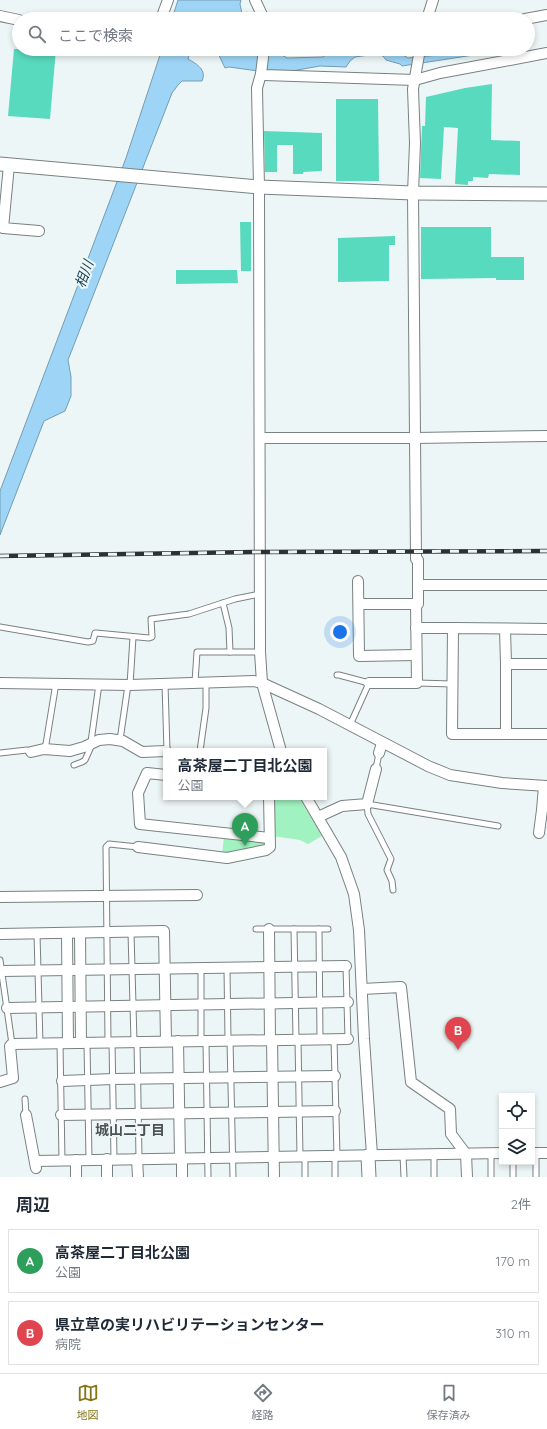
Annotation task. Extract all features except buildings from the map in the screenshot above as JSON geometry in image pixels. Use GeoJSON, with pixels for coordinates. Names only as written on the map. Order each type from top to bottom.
{"type":"FeatureCollection","features":[{"type":"Feature","properties":{"kind":"street"},"geometry":{"type":"LineString","coordinates":[[164,12],[168,0]]}},
{"type":"Feature","properties":{"kind":"street"},"geometry":{"type":"LineString","coordinates":[[255,0],[261,12]]}},
{"type":"Feature","properties":{"kind":"street"},"geometry":{"type":"LineString","coordinates":[[429,12],[433,0]]}},
{"type":"Feature","properties":{"kind":"street"},"geometry":{"type":"LineString","coordinates":[[535,17],[547,15]]}},
{"type":"Feature","properties":{"kind":"street"},"geometry":{"type":"LineString","coordinates":[[0,16],[12,19]]}},
{"type":"Feature","properties":{"kind":"street"},"geometry":{"type":"LineString","coordinates":[[535,55],[547,53]]}},
{"type":"Feature","properties":{"kind":"street"},"geometry":{"type":"LineString","coordinates":[[263,56],[261,74],[257,88],[260,652],[262,683],[280,748]]}},
{"type":"Feature","properties":{"kind":"street"},"geometry":{"type":"LineString","coordinates":[[369,683],[417,683],[416,604],[418,604],[418,560],[416,559],[415,143],[413,89],[419,56]]}},
{"type":"Feature","properties":{"kind":"street"},"geometry":{"type":"LineString","coordinates":[[261,74],[298,77],[415,77],[531,56]]}},
{"type":"Feature","properties":{"kind":"street"},"geometry":{"type":"LineString","coordinates":[[40,231],[3,228],[5,164],[258,187],[414,193],[547,194]]}},
{"type":"Feature","properties":{"kind":"street"},"geometry":{"type":"LineString","coordinates":[[260,438],[547,436]]}},
{"type":"Feature","properties":{"kind":"street"},"geometry":{"type":"LineString","coordinates":[[358,581],[359,656],[416,655]]}},
{"type":"Feature","properties":{"kind":"street"},"geometry":{"type":"LineString","coordinates":[[418,585],[547,585]]}},
{"type":"Feature","properties":{"kind":"street"},"geometry":{"type":"LineString","coordinates":[[359,604],[416,604]]}},
{"type":"Feature","properties":{"kind":"street"},"geometry":{"type":"LineString","coordinates":[[416,628],[547,629]]}},
{"type":"Feature","properties":{"kind":"street"},"geometry":{"type":"LineString","coordinates":[[453,628],[452,734],[547,734]]}},
{"type":"Feature","properties":{"kind":"street"},"geometry":{"type":"LineString","coordinates":[[505,629],[506,734]]}},
{"type":"Feature","properties":{"kind":"street"},"geometry":{"type":"LineString","coordinates":[[506,664],[547,664]]}},
{"type":"Feature","properties":{"kind":"street"},"geometry":{"type":"LineString","coordinates":[[0,684],[56,683],[129,685],[254,681],[262,683],[319,708],[382,743],[428,766],[455,777],[545,786],[539,834]]}},
{"type":"Feature","properties":{"kind":"street"},"geometry":{"type":"LineString","coordinates":[[31,752],[42,750],[70,751],[98,740],[105,739],[120,740],[142,752],[163,751]]}},
{"type":"Feature","properties":{"kind":"street"},"geometry":{"type":"LineString","coordinates":[[379,753],[382,743]]}},
{"type":"Feature","properties":{"kind":"street"},"geometry":{"type":"LineString","coordinates":[[318,818],[342,806],[367,804],[376,769]]}},
{"type":"Feature","properties":{"kind":"street"},"geometry":{"type":"LineString","coordinates":[[163,775],[147,773],[138,793],[140,824],[269,838]]}},
{"type":"Feature","properties":{"kind":"street"},"geometry":{"type":"LineString","coordinates":[[138,847],[232,858],[266,850],[270,847],[269,800]]}},
{"type":"Feature","properties":{"kind":"street"},"geometry":{"type":"LineString","coordinates":[[308,800],[341,857],[354,894],[359,930],[370,1156],[369,1177]]}},
{"type":"Feature","properties":{"kind":"street"},"geometry":{"type":"LineString","coordinates":[[0,897],[197,895]]}},
{"type":"Feature","properties":{"kind":"street"},"geometry":{"type":"LineString","coordinates":[[269,929],[274,1177]]}},
{"type":"Feature","properties":{"kind":"street"},"geometry":{"type":"LineString","coordinates":[[0,934],[164,931],[166,1041]]}},
{"type":"Feature","properties":{"kind":"street"},"geometry":{"type":"LineString","coordinates":[[64,1043],[68,1006],[66,933]]}},
{"type":"Feature","properties":{"kind":"street"},"geometry":{"type":"LineString","coordinates":[[80,933],[80,1006],[84,1043]]}},
{"type":"Feature","properties":{"kind":"street"},"geometry":{"type":"LineString","coordinates":[[2,971],[346,966]]}},
{"type":"Feature","properties":{"kind":"street"},"geometry":{"type":"LineString","coordinates":[[362,989],[401,987],[411,1082],[450,1109],[451,1134],[466,1154],[467,1177]]}},
{"type":"Feature","properties":{"kind":"street"},"geometry":{"type":"LineString","coordinates":[[7,1008],[348,1002]]}},
{"type":"Feature","properties":{"kind":"street"},"geometry":{"type":"LineString","coordinates":[[0,1082],[13,1078],[10,1046],[12,1044],[348,1039]]}},
{"type":"Feature","properties":{"kind":"street"},"geometry":{"type":"LineString","coordinates":[[178,1041],[182,1177]]}},
{"type":"Feature","properties":{"kind":"street"},"geometry":{"type":"LineString","coordinates":[[62,1081],[335,1076]]}},
{"type":"Feature","properties":{"kind":"street"},"geometry":{"type":"LineString","coordinates":[[61,1115],[335,1111]]}},
{"type":"Feature","properties":{"kind":"street"},"geometry":{"type":"LineString","coordinates":[[26,1115],[35,1165],[62,1161],[110,1159],[499,1153]]}},
{"type":"Feature","properties":{"kind":"street"},"geometry":{"type":"LineString","coordinates":[[535,1153],[547,1153]]}},
{"type":"Feature","properties":{"kind":"street"},"geometry":{"type":"LineString","coordinates":[[107,1177],[110,1159]]}},
{"type":"Feature","properties":{"kind":"street"},"geometry":{"type":"LineString","coordinates":[[138,1159],[138,1177]]}},
{"type":"Feature","properties":{"kind":"street"},"geometry":{"type":"LineString","coordinates":[[76,1160],[76,1177]]}},
{"type":"Feature","properties":{"kind":"lane"},"geometry":{"type":"LineString","coordinates":[[0,627],[88,642],[93,641],[95,633],[151,638],[151,619],[189,614],[235,598],[260,594]]}},
{"type":"Feature","properties":{"kind":"lane"},"geometry":{"type":"LineString","coordinates":[[223,603],[229,628],[230,652]]}},
{"type":"Feature","properties":{"kind":"lane"},"geometry":{"type":"LineString","coordinates":[[120,740],[129,685],[133,637]]}},
{"type":"Feature","properties":{"kind":"lane"},"geometry":{"type":"LineString","coordinates":[[195,682],[197,652],[260,652]]}},
{"type":"Feature","properties":{"kind":"lane"},"geometry":{"type":"LineString","coordinates":[[337,675],[369,683],[350,725]]}},
{"type":"Feature","properties":{"kind":"lane"},"geometry":{"type":"LineString","coordinates":[[200,748],[206,708],[206,682]]}},
{"type":"Feature","properties":{"kind":"lane"},"geometry":{"type":"LineString","coordinates":[[42,750],[46,744],[56,683]]}},
{"type":"Feature","properties":{"kind":"lane"},"geometry":{"type":"LineString","coordinates":[[417,683],[453,684]]}},
{"type":"Feature","properties":{"kind":"lane"},"geometry":{"type":"LineString","coordinates":[[74,765],[86,760],[90,744],[99,684]]}},
{"type":"Feature","properties":{"kind":"lane"},"geometry":{"type":"LineString","coordinates":[[165,684],[166,748]]}},
{"type":"Feature","properties":{"kind":"lane"},"geometry":{"type":"LineString","coordinates":[[0,753],[27,750],[31,752]]}},
{"type":"Feature","properties":{"kind":"lane"},"geometry":{"type":"LineString","coordinates":[[376,769],[379,753]]}},
{"type":"Feature","properties":{"kind":"lane"},"geometry":{"type":"LineString","coordinates":[[393,890],[392,881],[387,870],[391,859],[368,814],[367,804],[498,826]]}},
{"type":"Feature","properties":{"kind":"lane"},"geometry":{"type":"LineString","coordinates":[[110,1159],[113,1115],[113,1079],[107,1006],[106,847],[107,845],[111,844],[138,847]]}},
{"type":"Feature","properties":{"kind":"lane"},"geometry":{"type":"LineString","coordinates":[[256,929],[328,929]]}},
{"type":"Feature","properties":{"kind":"lane"},"geometry":{"type":"LineString","coordinates":[[294,929],[299,1112],[305,1177]]}},
{"type":"Feature","properties":{"kind":"lane"},"geometry":{"type":"LineString","coordinates":[[319,929],[320,1039]]}},
{"type":"Feature","properties":{"kind":"lane"},"geometry":{"type":"LineString","coordinates":[[132,932],[133,1006],[138,1079],[138,1159]]}},
{"type":"Feature","properties":{"kind":"lane"},"geometry":{"type":"LineString","coordinates":[[37,934],[40,1044]]}},
{"type":"Feature","properties":{"kind":"lane"},"geometry":{"type":"LineString","coordinates":[[0,960],[12,1044]]}},
{"type":"Feature","properties":{"kind":"lane"},"geometry":{"type":"LineString","coordinates":[[346,966],[348,1039]]}},
{"type":"Feature","properties":{"kind":"lane"},"geometry":{"type":"LineString","coordinates":[[201,968],[201,1004],[206,1078],[208,1177]]}},
{"type":"Feature","properties":{"kind":"lane"},"geometry":{"type":"LineString","coordinates":[[227,968],[233,1177]]}},
{"type":"Feature","properties":{"kind":"lane"},"geometry":{"type":"LineString","coordinates":[[334,1039],[335,1177]]}},
{"type":"Feature","properties":{"kind":"lane"},"geometry":{"type":"LineString","coordinates":[[62,1161],[61,1115],[64,1043]]}},
{"type":"Feature","properties":{"kind":"lane"},"geometry":{"type":"LineString","coordinates":[[84,1043],[88,1080],[89,1160]]}},
{"type":"Feature","properties":{"kind":"lane"},"geometry":{"type":"LineString","coordinates":[[25,1098],[26,1115]]}},
{"type":"Feature","properties":{"kind":"lane"},"geometry":{"type":"LineString","coordinates":[[434,1154],[434,1177]]}},
{"type":"Feature","properties":{"kind":"lane"},"geometry":{"type":"LineString","coordinates":[[490,1154],[491,1177]]}},
{"type":"Feature","properties":{"kind":"lane"},"geometry":{"type":"LineString","coordinates":[[403,1155],[404,1177]]}},
{"type":"Feature","properties":{"kind":"lane"},"geometry":{"type":"LineString","coordinates":[[513,1165],[514,1177]]}},
{"type":"Feature","properties":{"kind":"lane"},"geometry":{"type":"LineString","coordinates":[[535,1165],[536,1177]]}},
{"type":"Feature","properties":{"kind":"green space"},"geometry":{"type":"Polygon","coordinates":[[[271,800],[301,800],[322,836],[308,844],[300,840],[272,836],[271,800]]]}},
{"type":"Feature","properties":{"kind":"green space"},"geometry":{"type":"Polygon","coordinates":[[[224,836],[265,840],[267,845],[222,855],[224,836]]]}},
{"type":"Feature","properties":{"kind":"water"},"geometry":{"type":"Polygon","coordinates":[[[178,0],[241,0],[242,12],[174,12],[178,0]]]}},
{"type":"Feature","properties":{"kind":"water","name":"相川"},"geometry":{"type":"Polygon","coordinates":[[[160,56],[189,56],[188,59],[198,65],[202,71],[202,81],[182,81],[172,93],[68,360],[71,377],[71,396],[65,411],[44,421],[0,535],[0,491],[126,158],[160,56]]]}},
{"type":"Feature","properties":{"kind":"water"},"geometry":{"type":"Polygon","coordinates":[[[219,56],[284,56],[287,58],[362,56],[355,57],[346,67],[320,66],[286,72],[258,71],[229,67],[225,68],[219,56]]]}},
{"type":"Feature","properties":{"kind":"water"},"geometry":{"type":"Polygon","coordinates":[[[383,56],[405,56],[408,58],[428,56],[467,56],[402,66],[386,60],[383,56]]]}},
{"type":"Feature","properties":{"kind":"railway"},"geometry":{"type":"LineString","coordinates":[[0,556],[259,552],[547,551]]}},
{"type":"Feature","properties":{"kind":"place","name":"高茶屋二丁目北公園"},"geometry":{"type":"Point","coordinates":[245,846]}},
{"type":"Feature","properties":{"kind":"place","name":"県立草の実リハビリテーションセンター"},"geometry":{"type":"Point","coordinates":[458,1050]}},
{"type":"Feature","properties":{"kind":"district","name":"城山二丁目"},"geometry":{"type":"Point","coordinates":[130,1130]}}]}
